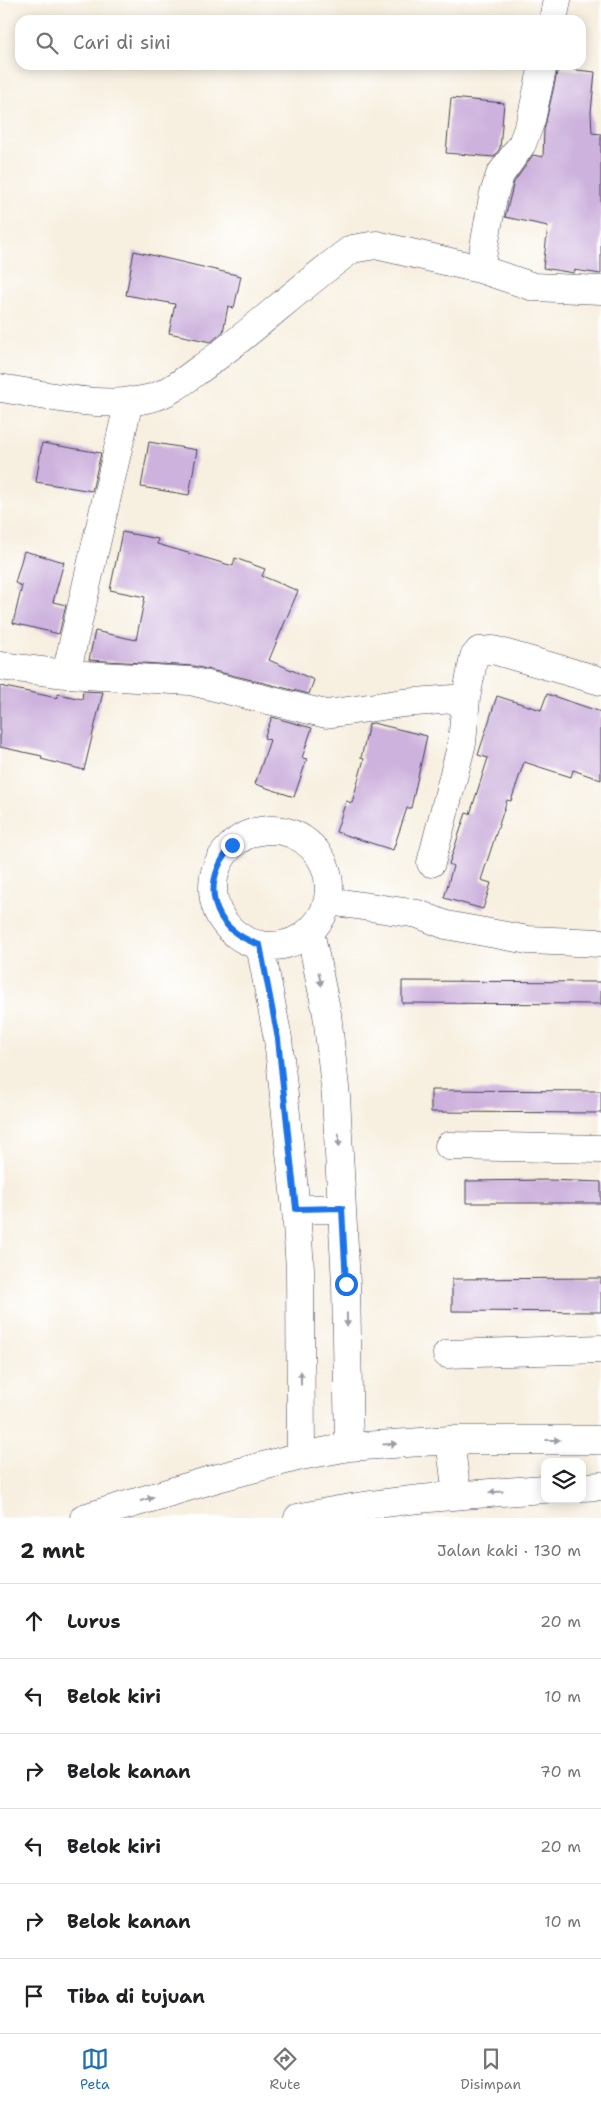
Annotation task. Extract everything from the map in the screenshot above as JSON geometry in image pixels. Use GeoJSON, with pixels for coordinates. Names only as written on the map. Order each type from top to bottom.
{"type":"FeatureCollection","features":[{"type":"Feature","properties":{"kind":"street"},"geometry":{"type":"LineString","coordinates":[[554,15],[557,0]]}},
{"type":"Feature","properties":{"kind":"street"},"geometry":{"type":"LineString","coordinates":[[480,269],[500,175],[525,136],[531,120],[542,70]]}},
{"type":"Feature","properties":{"kind":"street"},"geometry":{"type":"LineString","coordinates":[[0,388],[93,401],[129,401],[152,398],[179,384],[232,347],[352,249],[376,245],[480,269],[534,287],[601,290]]}},
{"type":"Feature","properties":{"kind":"street"},"geometry":{"type":"LineString","coordinates":[[66,674],[129,401]]}},
{"type":"Feature","properties":{"kind":"street"},"geometry":{"type":"LineString","coordinates":[[431,863],[462,743],[466,698],[474,657],[486,649],[601,681]]}},
{"type":"Feature","properties":{"kind":"street"},"geometry":{"type":"LineString","coordinates":[[0,666],[66,674],[190,681],[326,714],[466,698]]}},
{"type":"Feature","properties":{"kind":"street"},"geometry":{"type":"LineString","coordinates":[[265,830],[284,831],[300,838],[315,849],[325,865],[329,883],[328,901],[321,918],[310,931],[286,944],[260,945],[242,939],[228,928],[218,912],[213,894],[214,876],[220,859],[232,845],[247,835],[265,830]]}},
{"type":"Feature","properties":{"kind":"street"},"geometry":{"type":"LineString","coordinates":[[328,901],[418,914],[446,925],[528,940],[601,943]]}},
{"type":"Feature","properties":{"kind":"street"},"geometry":{"type":"LineString","coordinates":[[310,931],[327,1014],[336,1097],[346,1284],[349,1447]]}},
{"type":"Feature","properties":{"kind":"street"},"geometry":{"type":"LineString","coordinates":[[260,945],[278,1039],[296,1209],[300,1268],[301,1456]]}},
{"type":"Feature","properties":{"kind":"street"},"geometry":{"type":"LineString","coordinates":[[449,1146],[601,1148]]}},
{"type":"Feature","properties":{"kind":"street"},"geometry":{"type":"LineString","coordinates":[[296,1209],[342,1208]]}},
{"type":"Feature","properties":{"kind":"street"},"geometry":{"type":"LineString","coordinates":[[447,1354],[601,1349]]}},
{"type":"Feature","properties":{"kind":"street"},"geometry":{"type":"LineString","coordinates":[[450,1440],[457,1495]]}},
{"type":"Feature","properties":{"kind":"street"},"geometry":{"type":"LineString","coordinates":[[84,1518],[214,1478],[301,1456],[349,1447],[450,1440],[601,1440]]}},
{"type":"Feature","properties":{"kind":"street"},"geometry":{"type":"LineString","coordinates":[[586,1487],[601,1486]]}},
{"type":"Feature","properties":{"kind":"street"},"geometry":{"type":"LineString","coordinates":[[298,1518],[346,1507],[457,1495],[541,1490]]}},
{"type":"Feature","properties":{"kind":"building"},"geometry":{"type":"Polygon","coordinates":[[[558,70],[595,72],[591,112],[592,133],[601,134],[601,274],[574,270],[574,273],[543,268],[548,226],[505,217],[514,182],[533,155],[543,157],[544,130],[558,70]]]}},
{"type":"Feature","properties":{"kind":"building"},"geometry":{"type":"Polygon","coordinates":[[[451,98],[504,103],[500,148],[494,157],[446,153],[451,98]]]}},
{"type":"Feature","properties":{"kind":"building"},"geometry":{"type":"Polygon","coordinates":[[[134,251],[241,276],[234,308],[228,306],[223,332],[211,342],[169,333],[175,304],[126,295],[134,251]]]}},
{"type":"Feature","properties":{"kind":"building"},"geometry":{"type":"Polygon","coordinates":[[[149,442],[197,450],[189,495],[141,487],[149,442]]]}},
{"type":"Feature","properties":{"kind":"building"},"geometry":{"type":"Polygon","coordinates":[[[42,443],[101,453],[92,491],[36,482],[42,443]]]}},
{"type":"Feature","properties":{"kind":"building"},"geometry":{"type":"Polygon","coordinates":[[[122,532],[158,539],[157,544],[233,566],[235,558],[265,569],[262,576],[298,591],[269,660],[314,680],[309,694],[194,666],[89,660],[95,631],[136,640],[145,597],[110,590],[122,532]]]}},
{"type":"Feature","properties":{"kind":"building"},"geometry":{"type":"Polygon","coordinates":[[[24,551],[64,562],[53,602],[66,605],[59,634],[13,623],[22,586],[15,583],[24,551]]]}},
{"type":"Feature","properties":{"kind":"building"},"geometry":{"type":"Polygon","coordinates":[[[0,686],[57,698],[58,694],[82,699],[83,691],[103,692],[84,770],[41,759],[42,756],[0,747],[0,686]]]}},
{"type":"Feature","properties":{"kind":"building"},"geometry":{"type":"Polygon","coordinates":[[[547,694],[601,712],[601,780],[573,770],[571,777],[524,762],[511,801],[507,800],[481,880],[491,883],[483,909],[444,898],[453,866],[449,864],[466,813],[470,814],[488,758],[478,755],[497,696],[541,710],[547,694]]]}},
{"type":"Feature","properties":{"kind":"building"},"geometry":{"type":"Polygon","coordinates":[[[272,717],[312,728],[302,758],[307,759],[294,797],[255,784],[270,740],[264,738],[272,717]]]}},
{"type":"Feature","properties":{"kind":"building"},"geometry":{"type":"Polygon","coordinates":[[[373,723],[427,736],[411,808],[407,808],[393,850],[336,832],[346,801],[352,803],[364,759],[361,758],[369,724],[373,723]]]}},
{"type":"Feature","properties":{"kind":"building"},"geometry":{"type":"Polygon","coordinates":[[[402,981],[601,982],[601,1004],[402,1003],[402,981]]]}},
{"type":"Feature","properties":{"kind":"building"},"geometry":{"type":"Polygon","coordinates":[[[431,1090],[601,1091],[601,1113],[431,1112],[431,1090]]]}},
{"type":"Feature","properties":{"kind":"building"},"geometry":{"type":"Polygon","coordinates":[[[549,1180],[601,1182],[601,1203],[466,1203],[466,1181],[549,1180]]]}},
{"type":"Feature","properties":{"kind":"building"},"geometry":{"type":"Polygon","coordinates":[[[601,1278],[601,1312],[452,1311],[452,1279],[601,1278]]]}},
{"type":"Feature","properties":{"kind":"route"},"geometry":{"type":"LineString","coordinates":[[232,845],[220,859],[214,876],[213,894],[218,912],[228,928],[242,939],[260,945],[278,1039],[296,1209],[342,1208],[346,1284]]}}]}
